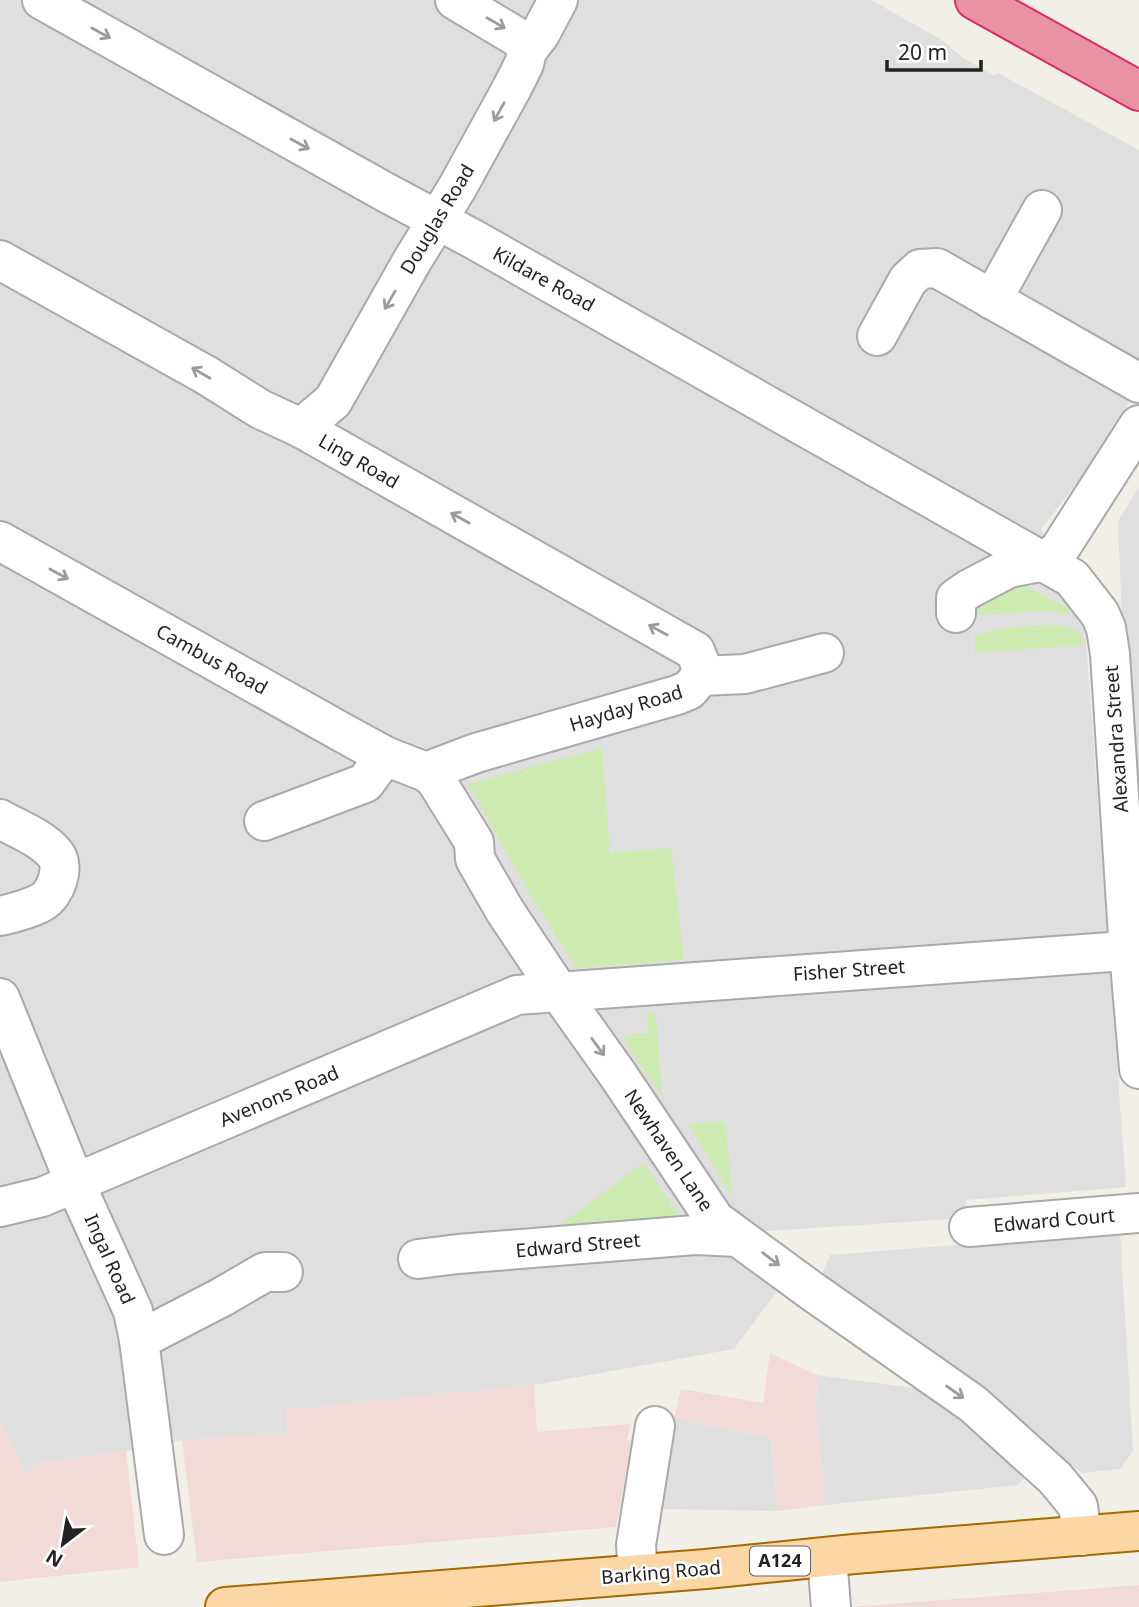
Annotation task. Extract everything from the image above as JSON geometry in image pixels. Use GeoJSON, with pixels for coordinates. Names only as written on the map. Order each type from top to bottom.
{"type":"FeatureCollection","features":[{"type":"Feature","properties":{"kind":"highway"},"geometry":{"type":"LineString","coordinates":[[975,0],[1139,91]]}},
{"type":"Feature","properties":{"kind":"main road","name":"Barking Road"},"geometry":{"type":"LineString","coordinates":[[225,1607],[362,1602],[638,1574],[1139,1531]]}},
{"type":"Feature","properties":{"kind":"street","name":"Kildare Road"},"geometry":{"type":"LineString","coordinates":[[41,0],[1045,561]]}},
{"type":"Feature","properties":{"kind":"street"},"geometry":{"type":"LineString","coordinates":[[455,0],[522,40],[527,51]]}},
{"type":"Feature","properties":{"kind":"street","name":"Douglas Road"},"geometry":{"type":"LineString","coordinates":[[301,428],[333,401],[513,88],[527,51],[540,34],[558,0]]}},
{"type":"Feature","properties":{"kind":"street"},"geometry":{"type":"LineString","coordinates":[[992,300],[1042,210]]}},
{"type":"Feature","properties":{"kind":"street","name":"Ling Road"},"geometry":{"type":"LineString","coordinates":[[0,260],[260,409],[301,428],[695,651],[701,676]]}},
{"type":"Feature","properties":{"kind":"street"},"geometry":{"type":"LineString","coordinates":[[877,335],[908,280],[920,269],[937,268],[1139,383]]}},
{"type":"Feature","properties":{"kind":"street"},"geometry":{"type":"LineString","coordinates":[[956,613],[956,598],[969,589],[1009,568],[1045,561],[1059,550],[1139,425]]}},
{"type":"Feature","properties":{"kind":"street","name":"Cambus Road"},"geometry":{"type":"LineString","coordinates":[[0,541],[385,756],[426,772]]}},
{"type":"Feature","properties":{"kind":"street","name":"Alexandra Street"},"geometry":{"type":"LineString","coordinates":[[1045,561],[1072,578],[1096,607],[1106,628],[1125,652],[1139,1069]]}},
{"type":"Feature","properties":{"kind":"street","name":"Hayday Road"},"geometry":{"type":"LineString","coordinates":[[426,772],[476,753],[677,695],[689,690],[701,676],[745,674],[824,653]]}},
{"type":"Feature","properties":{"kind":"street"},"geometry":{"type":"LineString","coordinates":[[264,821],[365,783],[385,756]]}},
{"type":"Feature","properties":{"kind":"street","name":"Newhaven Lane"},"geometry":{"type":"LineString","coordinates":[[426,772],[442,787],[474,842],[475,859],[499,901],[715,1220],[973,1404],[1055,1478],[1078,1506],[1082,1536]]}},
{"type":"Feature","properties":{"kind":"street"},"geometry":{"type":"LineString","coordinates":[[0,819],[44,843],[58,857],[60,875],[44,901],[0,916]]}},
{"type":"Feature","properties":{"kind":"street","name":"Fisher Street"},"geometry":{"type":"LineString","coordinates":[[559,992],[1134,950]]}},
{"type":"Feature","properties":{"kind":"street","name":"Avenons Road"},"geometry":{"type":"LineString","coordinates":[[0,1207],[41,1197],[517,995],[559,992]]}},
{"type":"Feature","properties":{"kind":"street","name":"Ingal Road"},"geometry":{"type":"LineString","coordinates":[[0,998],[75,1183],[133,1311],[164,1535]]}},
{"type":"Feature","properties":{"kind":"street","name":"Edward Court"},"geometry":{"type":"LineString","coordinates":[[969,1227],[1139,1213]]}},
{"type":"Feature","properties":{"kind":"street","name":"Edward Street"},"geometry":{"type":"LineString","coordinates":[[418,1259],[682,1236],[738,1237]]}},
{"type":"Feature","properties":{"kind":"street"},"geometry":{"type":"LineString","coordinates":[[139,1340],[265,1272],[283,1272]]}},
{"type":"Feature","properties":{"kind":"street"},"geometry":{"type":"LineString","coordinates":[[638,1574],[636,1545],[655,1426]]}},
{"type":"Feature","properties":{"kind":"street"},"geometry":{"type":"LineString","coordinates":[[827,1557],[831,1607]]}},
{"type":"Feature","properties":{"kind":"shaded area"},"geometry":{"type":"Polygon","coordinates":[[[0,0],[871,0],[942,40],[963,58],[995,76],[998,73],[1139,150],[1139,386],[1096,459],[1041,529],[1084,613],[1126,1187],[966,1200],[967,1218],[767,1231],[784,1282],[734,1349],[534,1385],[287,1410],[288,1433],[182,1440],[42,1463],[25,1473],[0,1419],[0,0]]]}},
{"type":"Feature","properties":{"kind":"shaded area"},"geometry":{"type":"Polygon","coordinates":[[[1139,487],[1139,811],[1124,666],[1118,521],[1139,487]]]}},
{"type":"Feature","properties":{"kind":"shaded area"},"geometry":{"type":"Polygon","coordinates":[[[1120,1232],[1133,1451],[1120,1469],[1082,1473],[820,1279],[830,1255],[1120,1232]]]}},
{"type":"Feature","properties":{"kind":"shaded area"},"geometry":{"type":"Polygon","coordinates":[[[770,1353],[817,1375],[816,1410],[825,1505],[778,1511],[771,1438],[674,1418],[681,1389],[763,1403],[770,1353]]]}},
{"type":"Feature","properties":{"kind":"shaded area"},"geometry":{"type":"Polygon","coordinates":[[[817,1375],[942,1392],[1027,1475],[1018,1485],[825,1505],[816,1410],[817,1375]]]}},
{"type":"Feature","properties":{"kind":"shaded area"},"geometry":{"type":"Polygon","coordinates":[[[534,1385],[537,1432],[630,1424],[627,1440],[632,1441],[616,1527],[197,1562],[182,1440],[287,1433],[286,1410],[534,1385]]]}},
{"type":"Feature","properties":{"kind":"shaded area"},"geometry":{"type":"Polygon","coordinates":[[[674,1418],[771,1438],[778,1511],[665,1509],[654,1503],[666,1431],[674,1418]]]}},
{"type":"Feature","properties":{"kind":"shaded area"},"geometry":{"type":"Polygon","coordinates":[[[0,1419],[25,1473],[42,1463],[126,1451],[139,1567],[0,1582],[0,1419]]]}},
{"type":"Feature","properties":{"kind":"shaded area"},"geometry":{"type":"Polygon","coordinates":[[[1139,1585],[1139,1607],[851,1607],[1139,1585]]]}},
{"type":"Feature","properties":{"kind":"green space"},"geometry":{"type":"Polygon","coordinates":[[[1018,582],[1069,609],[1070,614],[1044,611],[979,615],[968,612],[1018,582]]]}},
{"type":"Feature","properties":{"kind":"green space"},"geometry":{"type":"Polygon","coordinates":[[[1057,625],[1080,633],[1085,645],[975,653],[975,635],[1004,628],[1057,625]]]}},
{"type":"Feature","properties":{"kind":"green space"},"geometry":{"type":"Polygon","coordinates":[[[602,748],[610,853],[671,848],[684,960],[576,968],[533,900],[468,784],[602,748]]]}},
{"type":"Feature","properties":{"kind":"green space"},"geometry":{"type":"Polygon","coordinates":[[[647,1013],[656,1014],[662,1097],[623,1039],[631,1034],[648,1034],[647,1013]]]}},
{"type":"Feature","properties":{"kind":"green space"},"geometry":{"type":"Polygon","coordinates":[[[726,1122],[732,1197],[688,1123],[726,1122]]]}},
{"type":"Feature","properties":{"kind":"green space"},"geometry":{"type":"Polygon","coordinates":[[[644,1163],[679,1217],[554,1229],[644,1163]]]}}]}
